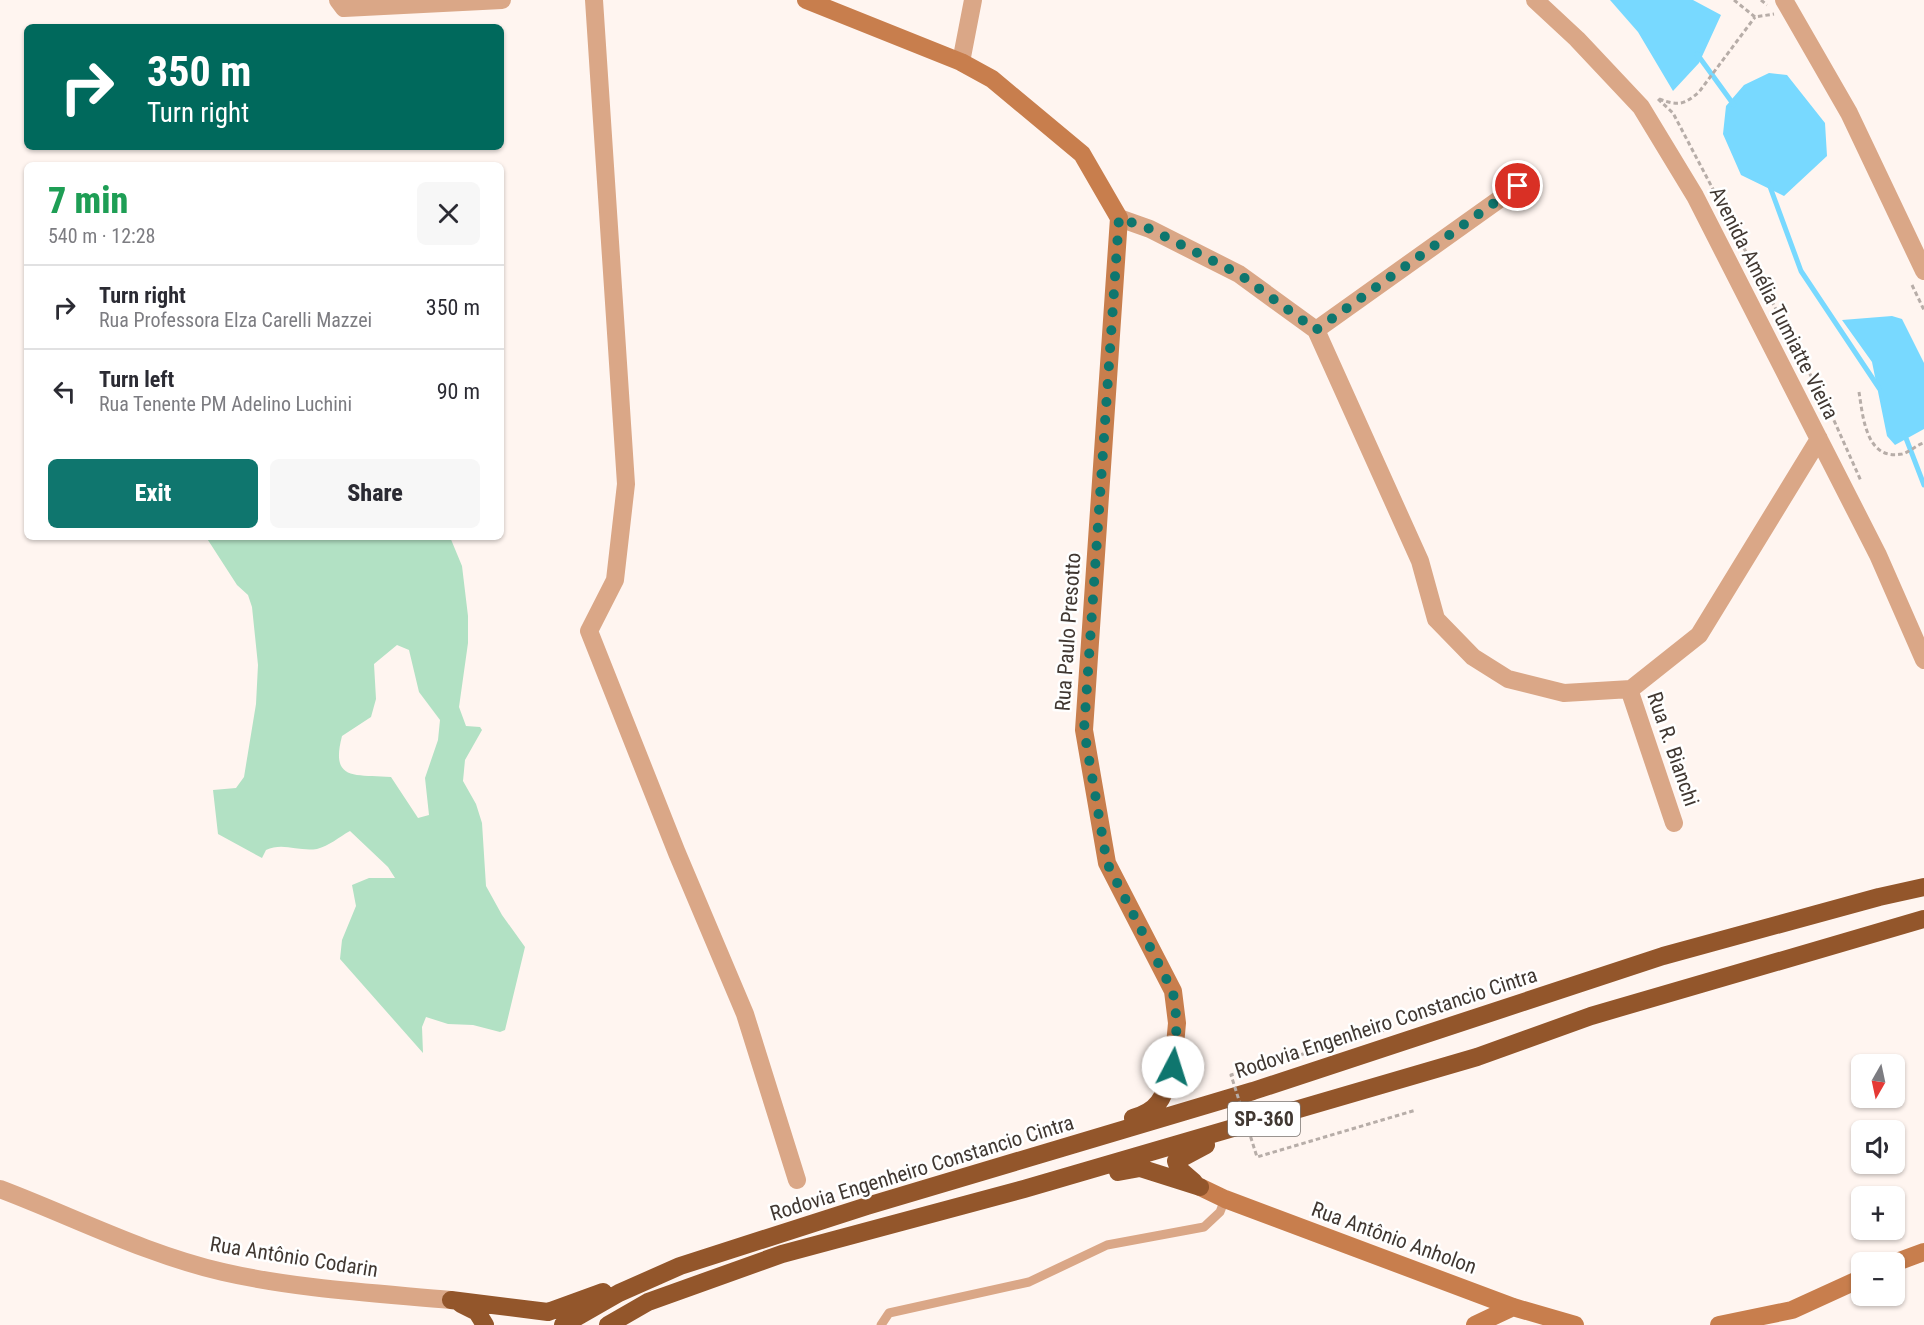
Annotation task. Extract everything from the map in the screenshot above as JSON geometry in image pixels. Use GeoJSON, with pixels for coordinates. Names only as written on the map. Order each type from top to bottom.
{"type":"FeatureCollection","features":[{"type":"Feature","properties":{"kind":"highway","name":"Rodovia Engenheiro Constancio Cintra"},"geometry":{"type":"LineString","coordinates":[[562,1325],[619,1293],[680,1266],[867,1206],[1253,1091],[1663,956],[1879,897],[1924,887]]}},
{"type":"Feature","properties":{"kind":"highway","name":"Rodovia Engenheiro Constancio Cintra"},"geometry":{"type":"LineString","coordinates":[[608,1325],[648,1302],[782,1254],[1024,1189],[1260,1120],[1477,1056],[1592,1016],[1924,919]]}},
{"type":"Feature","properties":{"kind":"highway"},"geometry":{"type":"LineString","coordinates":[[1173,1067],[1171,1097],[1174,1104],[1179,1107],[1253,1091]]}},
{"type":"Feature","properties":{"kind":"highway"},"geometry":{"type":"LineString","coordinates":[[1042,1155],[1120,1121],[1150,1113],[1164,1095],[1173,1067]]}},
{"type":"Feature","properties":{"kind":"highway"},"geometry":{"type":"LineString","coordinates":[[1200,1187],[1179,1169],[1176,1161],[1260,1120]]}},
{"type":"Feature","properties":{"kind":"highway"},"geometry":{"type":"LineString","coordinates":[[1024,1189],[1140,1168],[1200,1187]]}},
{"type":"Feature","properties":{"kind":"highway"},"geometry":{"type":"LineString","coordinates":[[450,1300],[548,1312],[680,1266]]}},
{"type":"Feature","properties":{"kind":"highway"},"geometry":{"type":"LineString","coordinates":[[450,1300],[477,1312],[485,1325]]}},
{"type":"Feature","properties":{"kind":"street"},"geometry":{"type":"LineString","coordinates":[[338,0],[344,8],[502,0]]}},
{"type":"Feature","properties":{"kind":"street"},"geometry":{"type":"LineString","coordinates":[[594,0],[626,484],[615,580],[589,632],[677,853],[745,1014],[796,1180]]}},
{"type":"Feature","properties":{"kind":"street"},"geometry":{"type":"LineString","coordinates":[[806,0],[961,62],[992,79],[1082,154],[1119,218],[1150,229],[1239,274],[1316,330],[1420,561],[1436,619],[1473,657],[1508,679],[1564,693],[1629,689],[1699,635],[1819,439]]}},
{"type":"Feature","properties":{"kind":"street"},"geometry":{"type":"LineString","coordinates":[[961,62],[973,0]]}},
{"type":"Feature","properties":{"kind":"street","name":"Avenida Amélia Tumiatte Vieira"},"geometry":{"type":"LineString","coordinates":[[1535,0],[1577,39],[1641,107],[1695,196],[1878,555],[1924,660]]}},
{"type":"Feature","properties":{"kind":"street"},"geometry":{"type":"LineString","coordinates":[[1780,7],[1850,113],[1924,271]]}},
{"type":"Feature","properties":{"kind":"street"},"geometry":{"type":"LineString","coordinates":[[1316,330],[1518,186]]}},
{"type":"Feature","properties":{"kind":"street","name":"Rua Paulo Presotto"},"geometry":{"type":"LineString","coordinates":[[1119,218],[1084,730],[1107,863],[1173,992],[1177,1023],[1173,1067]]}},
{"type":"Feature","properties":{"kind":"street","name":"Rua R. Bianchi"},"geometry":{"type":"LineString","coordinates":[[1629,689],[1674,823]]}},
{"type":"Feature","properties":{"kind":"street","name":"Rua Antônio Anholon"},"geometry":{"type":"LineString","coordinates":[[1200,1187],[1225,1199],[1513,1306],[1575,1325]]}},
{"type":"Feature","properties":{"kind":"street","name":"Rua Antônio Codarin"},"geometry":{"type":"LineString","coordinates":[[0,1189],[129,1244],[223,1272],[307,1286],[450,1300]]}},
{"type":"Feature","properties":{"kind":"street"},"geometry":{"type":"LineString","coordinates":[[1905,1259],[1924,1252]]}},
{"type":"Feature","properties":{"kind":"street"},"geometry":{"type":"LineString","coordinates":[[1719,1325],[1792,1310],[1851,1283]]}},
{"type":"Feature","properties":{"kind":"street"},"geometry":{"type":"LineString","coordinates":[[1475,1325],[1513,1306]]}},
{"type":"Feature","properties":{"kind":"lane"},"geometry":{"type":"LineString","coordinates":[[881,1325],[889,1313],[1029,1282],[1107,1245],[1204,1227],[1220,1212],[1225,1199]]}},
{"type":"Feature","properties":{"kind":"path"},"geometry":{"type":"LineString","coordinates":[[1734,0],[1755,17]]}},
{"type":"Feature","properties":{"kind":"path"},"geometry":{"type":"LineString","coordinates":[[1657,98],[1674,104],[1688,102],[1699,92],[1755,17],[1780,7]]}},
{"type":"Feature","properties":{"kind":"path"},"geometry":{"type":"LineString","coordinates":[[1859,392],[1866,431],[1878,449],[1889,454],[1904,453],[1924,443]]}},
{"type":"Feature","properties":{"kind":"path"},"geometry":{"type":"LineString","coordinates":[[1392,1028],[1231,1075],[1257,1157],[1416,1110]]}},
{"type":"Feature","properties":{"kind":"green space"},"geometry":{"type":"Polygon","coordinates":[[[208,540],[451,540],[462,566],[468,616],[468,643],[459,707],[466,726],[480,727],[482,730],[465,760],[463,781],[476,804],[482,823],[486,886],[502,915],[525,947],[505,1030],[500,1032],[473,1025],[448,1024],[426,1017],[422,1027],[423,1053],[340,959],[342,940],[356,906],[352,885],[369,878],[395,878],[388,867],[350,831],[330,844],[317,849],[272,848],[266,850],[262,858],[218,834],[213,790],[236,788],[244,777],[256,704],[258,665],[252,607],[248,595],[237,585],[208,540]],[[397,645],[374,664],[376,699],[371,717],[342,736],[339,751],[340,761],[348,773],[391,777],[418,818],[429,815],[425,778],[438,740],[440,720],[419,692],[409,650],[397,645]]]}},
{"type":"Feature","properties":{"kind":"water"},"geometry":{"type":"Polygon","coordinates":[[[1610,0],[1693,0],[1721,15],[1699,63],[1673,91],[1638,32],[1610,0]]]}},
{"type":"Feature","properties":{"kind":"water"},"geometry":{"type":"Polygon","coordinates":[[[1769,73],[1787,75],[1825,123],[1827,156],[1784,196],[1741,175],[1723,134],[1726,106],[1744,85],[1769,73]]]}},
{"type":"Feature","properties":{"kind":"water"},"geometry":{"type":"Polygon","coordinates":[[[1892,316],[1902,319],[1924,363],[1924,429],[1895,445],[1887,436],[1872,362],[1842,320],[1892,316]]]}},
{"type":"Feature","properties":{"kind":"waterway"},"geometry":{"type":"LineString","coordinates":[[1697,54],[1734,105]]}},
{"type":"Feature","properties":{"kind":"waterway"},"geometry":{"type":"LineString","coordinates":[[1769,184],[1801,271],[1879,388]]}},
{"type":"Feature","properties":{"kind":"waterway"},"geometry":{"type":"LineString","coordinates":[[1904,433],[1924,485]]}},
{"type":"Feature","properties":{"kind":"route"},"geometry":{"type":"LineString","coordinates":[[1173,1067],[1177,1023],[1173,992],[1107,863],[1084,730],[1119,218],[1150,229],[1239,274],[1316,330],[1518,186]]}}]}
